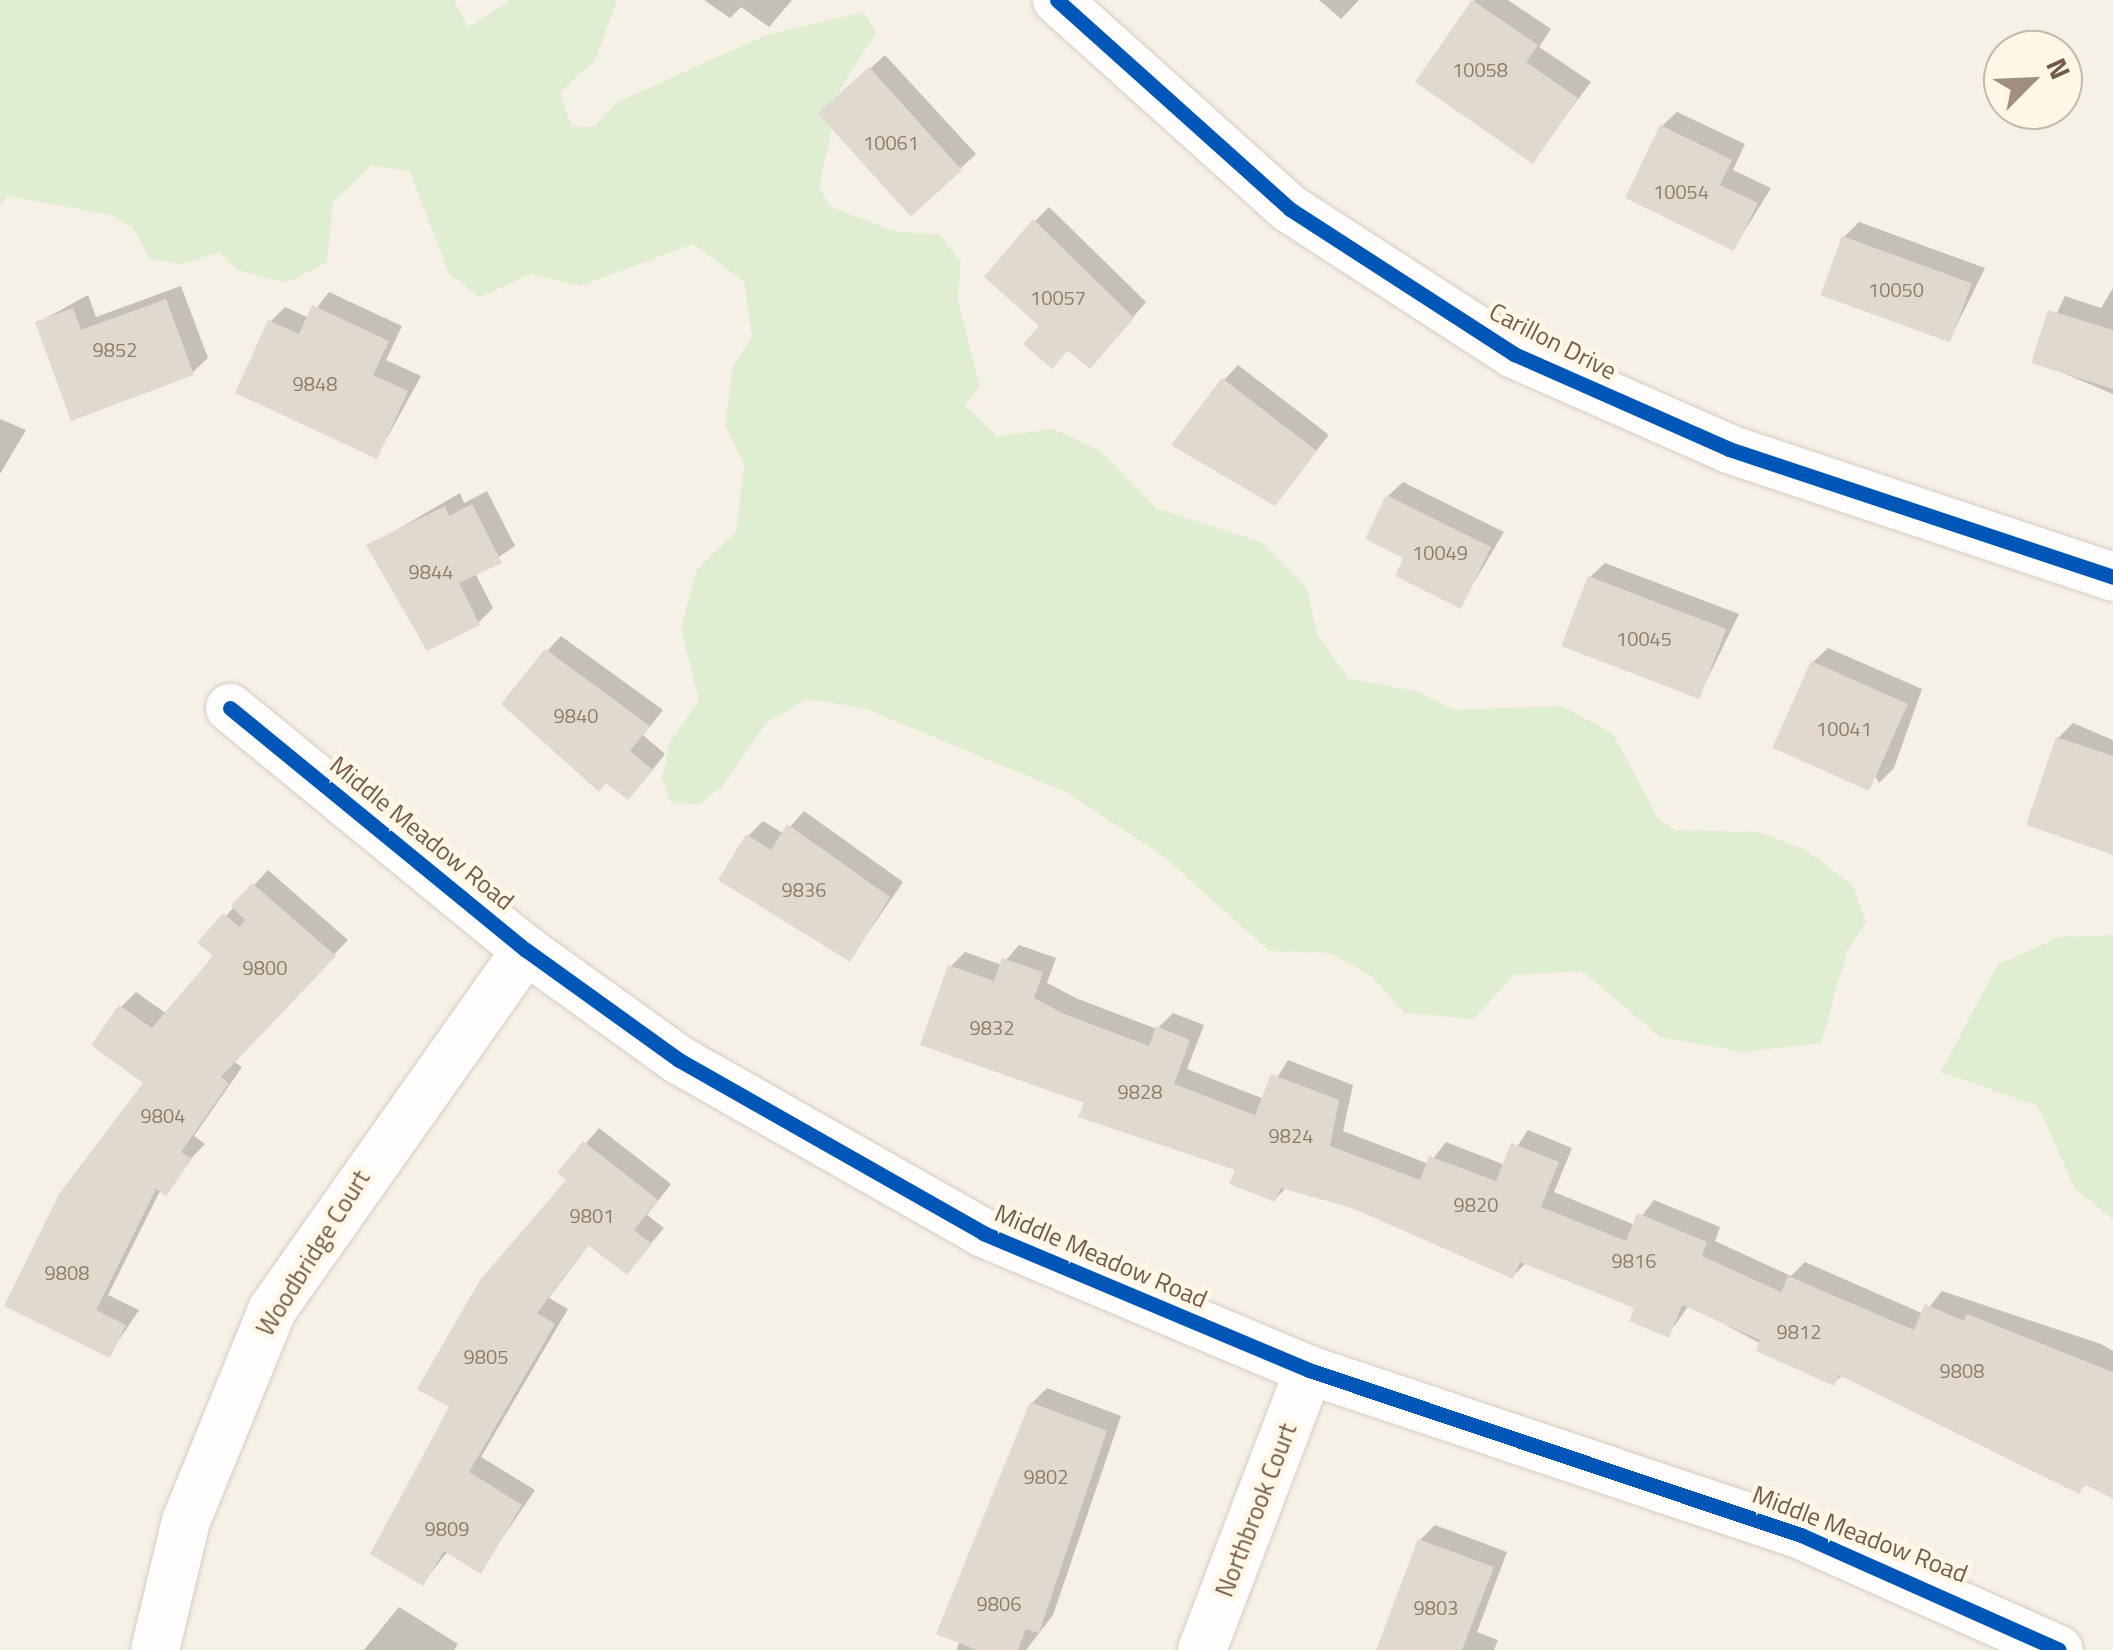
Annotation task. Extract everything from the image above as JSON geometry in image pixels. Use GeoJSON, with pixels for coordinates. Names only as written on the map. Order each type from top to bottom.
{"type":"FeatureCollection","features":[{"type":"Feature","properties":{"kind":"street","name":"Carillon Drive"},"geometry":{"type":"LineString","coordinates":[[1057,0],[1290,209],[1514,354],[1729,449],[2113,577]]}},
{"type":"Feature","properties":{"kind":"street","name":"Middle Meadow Road"},"geometry":{"type":"LineString","coordinates":[[230,708],[526,950],[678,1060],[838,1156],[982,1232],[1309,1370],[1801,1535],[2059,1650]]}},
{"type":"Feature","properties":{"kind":"street","name":"Woodbridge Court"},"geometry":{"type":"LineString","coordinates":[[156,1650],[186,1522],[272,1310],[526,950]]}},
{"type":"Feature","properties":{"kind":"street","name":"Northbrook Court"},"geometry":{"type":"LineString","coordinates":[[1202,1650],[1309,1370]]}},
{"type":"Feature","properties":{"kind":"green space"},"geometry":{"type":"Polygon","coordinates":[[[0,0],[454,0],[468,27],[511,0],[617,0],[595,61],[560,92],[571,126],[594,127],[618,102],[764,36],[864,12],[876,33],[841,87],[819,188],[831,207],[894,231],[940,235],[961,262],[958,299],[980,386],[965,406],[997,436],[1054,429],[1101,451],[1156,508],[1261,542],[1307,588],[1317,634],[1349,679],[1416,691],[1454,710],[1562,706],[1613,734],[1658,818],[1675,830],[1759,832],[1804,849],[1853,885],[1866,922],[1847,951],[1821,1043],[1743,1052],[1660,1037],[1582,971],[1514,975],[1474,1019],[1405,1013],[1369,974],[1330,953],[1269,951],[1161,854],[1066,792],[864,708],[808,699],[767,722],[722,787],[699,804],[671,803],[662,778],[670,742],[699,700],[681,629],[696,570],[736,532],[744,465],[725,425],[733,367],[752,336],[744,281],[693,244],[581,286],[531,274],[480,297],[449,274],[410,172],[371,165],[333,202],[327,263],[285,283],[237,270],[219,252],[181,264],[150,259],[132,227],[111,215],[8,196],[0,207],[0,0]]]}},
{"type":"Feature","properties":{"kind":"green space"},"geometry":{"type":"Polygon","coordinates":[[[2113,935],[2113,1220],[2074,1187],[2038,1106],[1941,1072],[1997,965],[2059,937],[2113,935]]]}},
{"type":"Feature","properties":{"kind":"building"},"geometry":{"type":"Polygon","coordinates":[[[1472,0],[1538,45],[1526,62],[1578,98],[1533,164],[1415,82],[1472,0]]]}},
{"type":"Feature","properties":{"kind":"building"},"geometry":{"type":"Polygon","coordinates":[[[869,67],[962,170],[911,216],[818,113],[869,67]]]}},
{"type":"Feature","properties":{"kind":"building"},"geometry":{"type":"Polygon","coordinates":[[[1660,125],[1732,160],[1720,185],[1758,203],[1734,251],[1625,198],[1660,125]]]}},
{"type":"Feature","properties":{"kind":"building"},"geometry":{"type":"Polygon","coordinates":[[[1033,219],[1134,318],[1090,369],[1068,351],[1052,369],[1023,344],[1039,326],[984,277],[1033,219]]]}},
{"type":"Feature","properties":{"kind":"building"},"geometry":{"type":"Polygon","coordinates":[[[1842,236],[1972,283],[1950,342],[1820,295],[1842,236]]]}},
{"type":"Feature","properties":{"kind":"building"},"geometry":{"type":"Polygon","coordinates":[[[166,299],[194,375],[71,421],[35,322],[73,308],[81,330],[166,299]]]}},
{"type":"Feature","properties":{"kind":"building"},"geometry":{"type":"Polygon","coordinates":[[[312,305],[389,341],[373,375],[408,391],[377,459],[235,393],[268,320],[299,334],[312,305]]]}},
{"type":"Feature","properties":{"kind":"building"},"geometry":{"type":"Polygon","coordinates":[[[2048,310],[2113,330],[2113,389],[2031,363],[2048,310]]]}},
{"type":"Feature","properties":{"kind":"building"},"geometry":{"type":"Polygon","coordinates":[[[1222,378],[1317,451],[1275,506],[1171,445],[1222,378]]]}},
{"type":"Feature","properties":{"kind":"building"},"geometry":{"type":"Polygon","coordinates":[[[1386,495],[1491,547],[1461,609],[1395,576],[1403,558],[1365,539],[1386,495]]]}},
{"type":"Feature","properties":{"kind":"building"},"geometry":{"type":"Polygon","coordinates":[[[472,504],[502,563],[459,583],[480,625],[427,651],[366,545],[445,506],[449,516],[472,504]]]}},
{"type":"Feature","properties":{"kind":"building"},"geometry":{"type":"Polygon","coordinates":[[[1588,576],[1726,629],[1699,699],[1561,646],[1588,576]]]}},
{"type":"Feature","properties":{"kind":"building"},"geometry":{"type":"Polygon","coordinates":[[[545,649],[650,726],[630,751],[653,770],[628,800],[606,783],[599,792],[501,704],[545,649]]]}},
{"type":"Feature","properties":{"kind":"building"},"geometry":{"type":"Polygon","coordinates":[[[1811,661],[1908,704],[1869,791],[1772,748],[1811,661]]]}},
{"type":"Feature","properties":{"kind":"building"},"geometry":{"type":"Polygon","coordinates":[[[2056,737],[2113,756],[2113,855],[2026,825],[2056,737]]]}},
{"type":"Feature","properties":{"kind":"building"},"geometry":{"type":"Polygon","coordinates":[[[787,824],[890,897],[850,962],[718,880],[746,834],[771,850],[787,824]]]}},
{"type":"Feature","properties":{"kind":"building"},"geometry":{"type":"Polygon","coordinates":[[[252,883],[336,956],[221,1077],[229,1083],[181,1152],[192,1159],[166,1196],[156,1189],[96,1310],[126,1325],[110,1358],[4,1306],[59,1194],[143,1083],[91,1045],[119,1005],[152,1028],[213,956],[197,943],[223,913],[239,927],[245,920],[231,906],[252,883]]]}},
{"type":"Feature","properties":{"kind":"building"},"geometry":{"type":"Polygon","coordinates":[[[1002,958],[1043,972],[1034,998],[1062,1013],[1149,1046],[1156,1026],[1190,1040],[1174,1084],[1255,1115],[1271,1074],[1339,1100],[1330,1146],[1420,1180],[1429,1156],[1496,1181],[1511,1143],[1559,1162],[1541,1207],[1626,1241],[1637,1213],[1707,1242],[1702,1256],[1781,1292],[1788,1276],[1914,1330],[1925,1304],[1964,1321],[1967,1314],[2113,1372],[2113,1499],[2084,1484],[2079,1494],[1839,1375],[1834,1386],[1756,1351],[1760,1340],[1682,1305],[1669,1338],[1629,1321],[1634,1308],[1520,1262],[1513,1279],[1352,1208],[1281,1188],[1275,1202],[1229,1184],[1235,1170],[1078,1117],[1084,1103],[920,1045],[948,965],[994,981],[1002,958]]]}},
{"type":"Feature","properties":{"kind":"building"},"geometry":{"type":"Polygon","coordinates":[[[583,1141],[658,1200],[634,1230],[652,1244],[627,1275],[588,1245],[537,1313],[555,1324],[469,1472],[522,1505],[481,1574],[444,1551],[423,1586],[370,1554],[449,1407],[417,1389],[480,1280],[566,1180],[557,1173],[583,1141]]]}},
{"type":"Feature","properties":{"kind":"building"},"geometry":{"type":"Polygon","coordinates":[[[1030,1402],[1107,1431],[1039,1633],[1026,1629],[1018,1650],[977,1650],[936,1634],[1030,1402]]]}},
{"type":"Feature","properties":{"kind":"building"},"geometry":{"type":"Polygon","coordinates":[[[1418,1539],[1494,1567],[1462,1650],[1376,1650],[1418,1539]]]}},
{"type":"Feature","properties":{"kind":"cycle path"},"geometry":{"type":"LineString","coordinates":[[1057,0],[1290,209],[1514,354],[1729,449],[2113,577]]}},
{"type":"Feature","properties":{"kind":"cycle path"},"geometry":{"type":"LineString","coordinates":[[230,708],[526,950],[679,1060],[983,1233],[1309,1370],[1801,1535],[2059,1650]]}}]}
